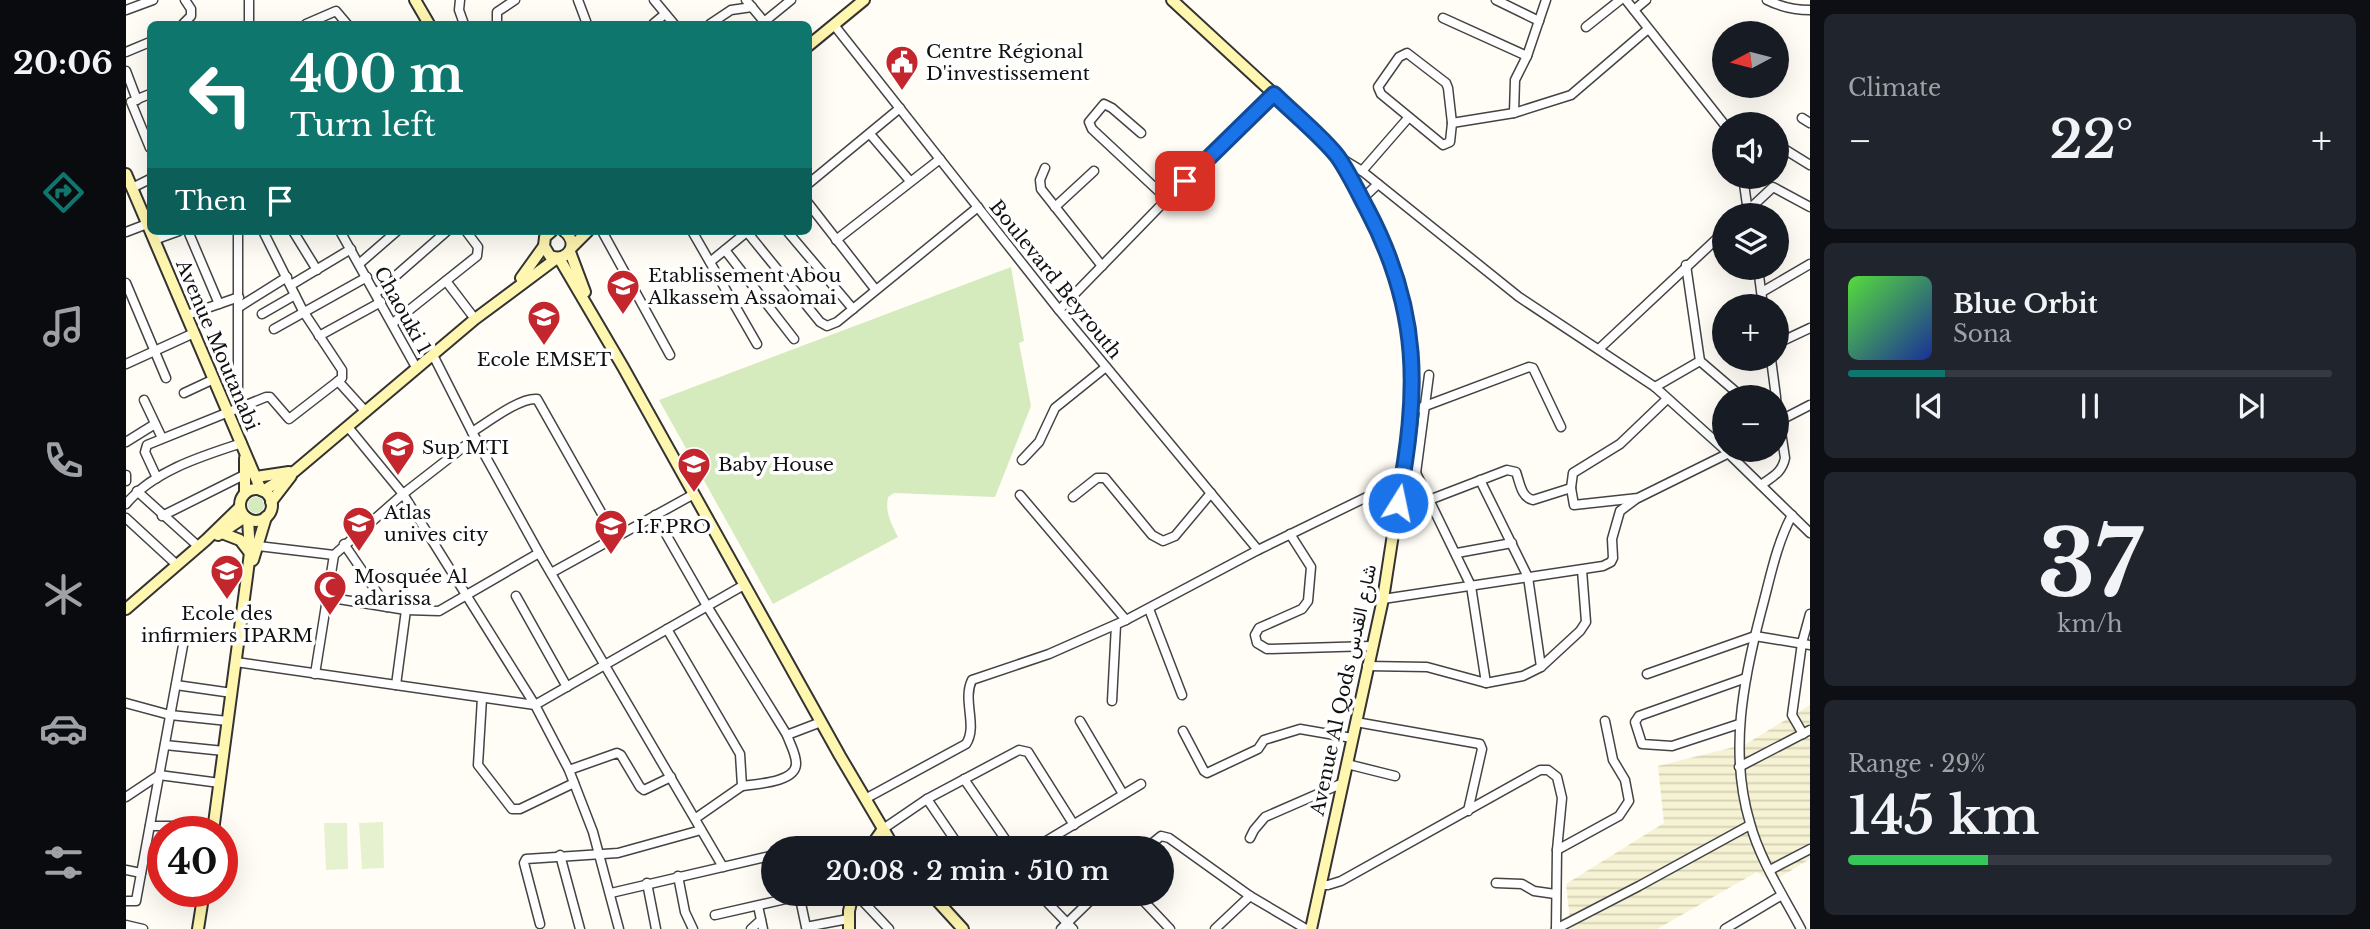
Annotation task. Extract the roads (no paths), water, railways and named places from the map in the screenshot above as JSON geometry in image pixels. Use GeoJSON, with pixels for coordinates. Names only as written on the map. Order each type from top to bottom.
{"type":"FeatureCollection","features":[{"type":"Feature","properties":{"kind":"street"},"geometry":{"type":"LineString","coordinates":[[126,10],[153,0]]}},
{"type":"Feature","properties":{"kind":"street"},"geometry":{"type":"LineString","coordinates":[[185,0],[191,9],[191,16],[186,21]]}},
{"type":"Feature","properties":{"kind":"street"},"geometry":{"type":"LineString","coordinates":[[249,0],[249,21]]}},
{"type":"Feature","properties":{"kind":"street"},"geometry":{"type":"LineString","coordinates":[[427,21],[416,3],[429,0]]}},
{"type":"Feature","properties":{"kind":"street"},"geometry":{"type":"LineString","coordinates":[[460,0],[459,10],[463,21]]}},
{"type":"Feature","properties":{"kind":"street"},"geometry":{"type":"LineString","coordinates":[[497,21],[497,12],[515,0]]}},
{"type":"Feature","properties":{"kind":"street"},"geometry":{"type":"LineString","coordinates":[[578,0],[586,21]]}},
{"type":"Feature","properties":{"kind":"street"},"geometry":{"type":"LineString","coordinates":[[654,0],[671,21]]}},
{"type":"Feature","properties":{"kind":"street"},"geometry":{"type":"LineString","coordinates":[[767,21],[791,0]]}},
{"type":"Feature","properties":{"kind":"street"},"geometry":{"type":"LineString","coordinates":[[812,43],[864,0]]}},
{"type":"Feature","properties":{"kind":"street","name":"Avenue Al Qods شارع القدس"},"geometry":{"type":"LineString","coordinates":[[1172,0],[1338,156],[1393,265],[1412,351],[1412,411],[1383,599],[1308,929]]}},
{"type":"Feature","properties":{"kind":"street"},"geometry":{"type":"LineString","coordinates":[[1496,0],[1539,21]]}},
{"type":"Feature","properties":{"kind":"street"},"geometry":{"type":"LineString","coordinates":[[1514,113],[1515,80],[1527,56],[1546,0]]}},
{"type":"Feature","properties":{"kind":"street"},"geometry":{"type":"LineString","coordinates":[[1586,27],[1620,0]]}},
{"type":"Feature","properties":{"kind":"street"},"geometry":{"type":"LineString","coordinates":[[1626,0],[1714,112]]}},
{"type":"Feature","properties":{"kind":"street"},"geometry":{"type":"LineString","coordinates":[[1634,10],[1646,0]]}},
{"type":"Feature","properties":{"kind":"street"},"geometry":{"type":"LineString","coordinates":[[1767,0],[1777,5],[1810,10]]}},
{"type":"Feature","properties":{"kind":"street"},"geometry":{"type":"LineString","coordinates":[[714,21],[731,10],[749,4],[763,21]]}},
{"type":"Feature","properties":{"kind":"street"},"geometry":{"type":"LineString","coordinates":[[313,21],[336,11],[344,21]]}},
{"type":"Feature","properties":{"kind":"street"},"geometry":{"type":"LineString","coordinates":[[657,21],[665,14]]}},
{"type":"Feature","properties":{"kind":"street"},"geometry":{"type":"LineString","coordinates":[[1443,18],[1527,56]]}},
{"type":"Feature","properties":{"kind":"street","name":"Boulevard Beyrouth"},"geometry":{"type":"LineString","coordinates":[[834,24],[1059,310],[1258,550]]}},
{"type":"Feature","properties":{"kind":"street"},"geometry":{"type":"LineString","coordinates":[[1452,123],[1514,113],[1571,94],[1648,29]]}},
{"type":"Feature","properties":{"kind":"street"},"geometry":{"type":"LineString","coordinates":[[126,52],[147,43]]}},
{"type":"Feature","properties":{"kind":"street"},"geometry":{"type":"LineString","coordinates":[[1408,53],[1446,83],[1452,123],[1450,142],[1443,145],[1409,117],[1381,94],[1378,88],[1399,58],[1408,53]]}},
{"type":"Feature","properties":{"kind":"street"},"geometry":{"type":"LineString","coordinates":[[126,71],[131,102],[147,141]]}},
{"type":"Feature","properties":{"kind":"street"},"geometry":{"type":"LineString","coordinates":[[1059,310],[1274,94]]}},
{"type":"Feature","properties":{"kind":"street"},"geometry":{"type":"LineString","coordinates":[[1141,133],[1104,104],[1089,122],[1092,129],[1167,199]]}},
{"type":"Feature","properties":{"kind":"street"},"geometry":{"type":"LineString","coordinates":[[812,181],[900,108]]}},
{"type":"Feature","properties":{"kind":"street"},"geometry":{"type":"LineString","coordinates":[[1362,171],[1409,117]]}},
{"type":"Feature","properties":{"kind":"street"},"geometry":{"type":"LineString","coordinates":[[870,134],[911,181]]}},
{"type":"Feature","properties":{"kind":"street"},"geometry":{"type":"LineString","coordinates":[[1789,152],[1810,165]]}},
{"type":"Feature","properties":{"kind":"street"},"geometry":{"type":"LineString","coordinates":[[1338,156],[1362,171],[1519,297],[1655,387],[1712,439]]}},
{"type":"Feature","properties":{"kind":"street"},"geometry":{"type":"LineString","coordinates":[[836,240],[940,159]]}},
{"type":"Feature","properties":{"kind":"street"},"geometry":{"type":"LineString","coordinates":[[1045,168],[1040,185],[1102,266]]}},
{"type":"Feature","properties":{"kind":"street"},"geometry":{"type":"LineString","coordinates":[[1055,207],[1094,171]]}},
{"type":"Feature","properties":{"kind":"street","name":"Avenue Moutanabi"},"geometry":{"type":"LineString","coordinates":[[126,174],[147,224]]}},
{"type":"Feature","properties":{"kind":"street"},"geometry":{"type":"LineString","coordinates":[[132,188],[147,180]]}},
{"type":"Feature","properties":{"kind":"street"},"geometry":{"type":"LineString","coordinates":[[1362,199],[1378,184]]}},
{"type":"Feature","properties":{"kind":"street"},"geometry":{"type":"LineString","coordinates":[[1757,203],[1770,188],[1776,187],[1810,207]]}},
{"type":"Feature","properties":{"kind":"street"},"geometry":{"type":"LineString","coordinates":[[751,235],[827,326],[834,324],[978,207]]}},
{"type":"Feature","properties":{"kind":"street"},"geometry":{"type":"LineString","coordinates":[[812,208],[875,289]]}},
{"type":"Feature","properties":{"kind":"street"},"geometry":{"type":"LineString","coordinates":[[126,232],[147,224]]}},
{"type":"Feature","properties":{"kind":"street","name":"Avenue Moutanabi"},"geometry":{"type":"LineString","coordinates":[[152,235],[214,379],[233,411],[251,475],[262,491]]}},
{"type":"Feature","properties":{"kind":"street"},"geometry":{"type":"LineString","coordinates":[[154,240],[167,235]]}},
{"type":"Feature","properties":{"kind":"street"},"geometry":{"type":"LineString","coordinates":[[190,235],[219,304]]}},
{"type":"Feature","properties":{"kind":"street"},"geometry":{"type":"LineString","coordinates":[[233,411],[239,307],[238,235]]}},
{"type":"Feature","properties":{"kind":"street"},"geometry":{"type":"LineString","coordinates":[[157,478],[145,447],[267,397],[270,397],[289,419],[342,378],[342,370],[303,311],[265,235]]}},
{"type":"Feature","properties":{"kind":"street"},"geometry":{"type":"LineString","coordinates":[[295,235],[317,270]]}},
{"type":"Feature","properties":{"kind":"street","name":"Chaouki 1"},"geometry":{"type":"LineString","coordinates":[[342,235],[417,369]]}},
{"type":"Feature","properties":{"kind":"street"},"geometry":{"type":"LineString","coordinates":[[359,264],[390,235]]}},
{"type":"Feature","properties":{"kind":"street"},"geometry":{"type":"LineString","coordinates":[[376,293],[442,235]]}},
{"type":"Feature","properties":{"kind":"street"},"geometry":{"type":"LineString","coordinates":[[393,323],[475,258],[478,251],[469,235]]}},
{"type":"Feature","properties":{"kind":"street"},"geometry":{"type":"LineString","coordinates":[[568,235],[571,239],[571,249],[593,315]]}},
{"type":"Feature","properties":{"kind":"street"},"geometry":{"type":"LineString","coordinates":[[245,493],[252,490],[262,491],[295,471],[475,319],[512,289],[571,249],[584,235]]}},
{"type":"Feature","properties":{"kind":"street"},"geometry":{"type":"LineString","coordinates":[[604,235],[670,355]]}},
{"type":"Feature","properties":{"kind":"street"},"geometry":{"type":"LineString","coordinates":[[694,235],[757,344]]}},
{"type":"Feature","properties":{"kind":"street"},"geometry":{"type":"LineString","coordinates":[[710,262],[743,235]]}},
{"type":"Feature","properties":{"kind":"street"},"geometry":{"type":"LineString","coordinates":[[790,235],[853,309]]}},
{"type":"Feature","properties":{"kind":"street"},"geometry":{"type":"LineString","coordinates":[[543,239],[547,253],[558,258],[593,315],[887,836]]}},
{"type":"Feature","properties":{"kind":"street"},"geometry":{"type":"LineString","coordinates":[[512,289],[543,239]]}},
{"type":"Feature","properties":{"kind":"street"},"geometry":{"type":"LineString","coordinates":[[1598,349],[1712,242]]}},
{"type":"Feature","properties":{"kind":"street"},"geometry":{"type":"LineString","coordinates":[[239,307],[317,270],[351,249]]}},
{"type":"Feature","properties":{"kind":"street"},"geometry":{"type":"LineString","coordinates":[[725,250],[794,339]]}},
{"type":"Feature","properties":{"kind":"street"},"geometry":{"type":"LineString","coordinates":[[1760,280],[1762,292],[1810,264]]}},
{"type":"Feature","properties":{"kind":"street"},"geometry":{"type":"LineString","coordinates":[[1686,265],[1700,361],[1728,385]]}},
{"type":"Feature","properties":{"kind":"street"},"geometry":{"type":"LineString","coordinates":[[274,329],[367,277]]}},
{"type":"Feature","properties":{"kind":"street"},"geometry":{"type":"LineString","coordinates":[[446,281],[475,319]]}},
{"type":"Feature","properties":{"kind":"street"},"geometry":{"type":"LineString","coordinates":[[126,283],[166,378]]}},
{"type":"Feature","properties":{"kind":"street"},"geometry":{"type":"LineString","coordinates":[[262,314],[295,295]]}},
{"type":"Feature","properties":{"kind":"street"},"geometry":{"type":"LineString","coordinates":[[187,315],[239,297]]}},
{"type":"Feature","properties":{"kind":"street"},"geometry":{"type":"LineString","coordinates":[[319,336],[381,302]]}},
{"type":"Feature","properties":{"kind":"street"},"geometry":{"type":"LineString","coordinates":[[1789,338],[1810,328]]}},
{"type":"Feature","properties":{"kind":"street"},"geometry":{"type":"LineString","coordinates":[[126,364],[194,333]]}},
{"type":"Feature","properties":{"kind":"street"},"geometry":{"type":"LineString","coordinates":[[433,355],[473,435],[539,553],[723,867]]}},
{"type":"Feature","properties":{"kind":"street"},"geometry":{"type":"LineString","coordinates":[[1655,387],[1700,361]]}},
{"type":"Feature","properties":{"kind":"street"},"geometry":{"type":"LineString","coordinates":[[1022,460],[1039,442],[1055,408],[1106,367]]}},
{"type":"Feature","properties":{"kind":"street"},"geometry":{"type":"LineString","coordinates":[[1412,411],[1426,408],[1529,367],[1533,368],[1560,427]]}},
{"type":"Feature","properties":{"kind":"street"},"geometry":{"type":"LineString","coordinates":[[1429,375],[1416,472],[1471,586],[1486,683]]}},
{"type":"Feature","properties":{"kind":"street"},"geometry":{"type":"LineString","coordinates":[[184,393],[214,379]]}},
{"type":"Feature","properties":{"kind":"street"},"geometry":{"type":"LineString","coordinates":[[338,381],[366,412]]}},
{"type":"Feature","properties":{"kind":"street"},"geometry":{"type":"LineString","coordinates":[[315,674],[334,555],[473,435],[520,403],[537,399],[615,537]]}},
{"type":"Feature","properties":{"kind":"street"},"geometry":{"type":"LineString","coordinates":[[1638,498],[1574,505],[1571,488],[1573,473],[1620,444],[1667,399]]}},
{"type":"Feature","properties":{"kind":"street"},"geometry":{"type":"LineString","coordinates":[[144,400],[162,438]]}},
{"type":"Feature","properties":{"kind":"street"},"geometry":{"type":"LineString","coordinates":[[1789,416],[1810,405]]}},
{"type":"Feature","properties":{"kind":"street"},"geometry":{"type":"LineString","coordinates":[[126,442],[155,424]]}},
{"type":"Feature","properties":{"kind":"street"},"geometry":{"type":"LineString","coordinates":[[348,427],[403,494],[536,705],[574,783],[600,854],[619,929]]}},
{"type":"Feature","properties":{"kind":"street"},"geometry":{"type":"LineString","coordinates":[[126,504],[137,491],[157,478],[209,453],[243,447]]}},
{"type":"Feature","properties":{"kind":"street"},"geometry":{"type":"LineString","coordinates":[[1383,599],[1603,566],[1611,562],[1612,539],[1617,516],[1622,508],[1712,458]]}},
{"type":"Feature","properties":{"kind":"street"},"geometry":{"type":"LineString","coordinates":[[1737,462],[1810,533]]}},
{"type":"Feature","properties":{"kind":"street"},"geometry":{"type":"LineString","coordinates":[[1761,485],[1780,472],[1784,462]]}},
{"type":"Feature","properties":{"kind":"street"},"geometry":{"type":"LineString","coordinates":[[1429,500],[1511,470],[1516,472],[1525,497],[1533,500],[1571,488]]}},
{"type":"Feature","properties":{"kind":"street"},"geometry":{"type":"LineString","coordinates":[[162,516],[251,475],[295,471]]}},
{"type":"Feature","properties":{"kind":"street"},"geometry":{"type":"LineString","coordinates":[[215,816],[247,576],[254,549],[271,510],[271,502],[295,471]]}},
{"type":"Feature","properties":{"kind":"street"},"geometry":{"type":"LineString","coordinates":[[865,799],[966,744],[971,734],[968,689],[972,681],[1049,654],[1116,625],[1258,550],[1416,472]]}},
{"type":"Feature","properties":{"kind":"street"},"geometry":{"type":"LineString","coordinates":[[126,475],[126,481]]}},
{"type":"Feature","properties":{"kind":"street"},"geometry":{"type":"LineString","coordinates":[[251,475],[240,501],[254,549]]}},
{"type":"Feature","properties":{"kind":"street"},"geometry":{"type":"LineString","coordinates":[[1073,497],[1097,478],[1105,478],[1156,539],[1163,541],[1175,536],[1211,494]]}},
{"type":"Feature","properties":{"kind":"street"},"geometry":{"type":"LineString","coordinates":[[1480,480],[1528,578],[1541,667]]}},
{"type":"Feature","properties":{"kind":"street"},"geometry":{"type":"LineString","coordinates":[[137,491],[162,516],[202,544]]}},
{"type":"Feature","properties":{"kind":"street"},"geometry":{"type":"LineString","coordinates":[[262,491],[271,502]]}},
{"type":"Feature","properties":{"kind":"street"},"geometry":{"type":"LineString","coordinates":[[551,573],[694,494]]}},
{"type":"Feature","properties":{"kind":"street"},"geometry":{"type":"LineString","coordinates":[[1020,495],[1126,620]]}},
{"type":"Feature","properties":{"kind":"street"},"geometry":{"type":"LineString","coordinates":[[244,514],[257,521],[266,517]]}},
{"type":"Feature","properties":{"kind":"street"},"geometry":{"type":"LineString","coordinates":[[202,544],[222,533],[244,514]]}},
{"type":"Feature","properties":{"kind":"street"},"geometry":{"type":"LineString","coordinates":[[128,605],[202,544],[244,514]]}},
{"type":"Feature","properties":{"kind":"street"},"geometry":{"type":"LineString","coordinates":[[1792,515],[1781,535],[1746,677],[1739,724],[1739,767],[1750,825],[1769,870],[1801,929]]}},
{"type":"Feature","properties":{"kind":"street"},"geometry":{"type":"LineString","coordinates":[[655,516],[787,735],[796,761],[795,770],[788,778],[742,786],[696,818]]}},
{"type":"Feature","properties":{"kind":"street"},"geometry":{"type":"LineString","coordinates":[[126,519],[177,565]]}},
{"type":"Feature","properties":{"kind":"street"},"geometry":{"type":"LineString","coordinates":[[222,533],[254,549],[334,555]]}},
{"type":"Feature","properties":{"kind":"street"},"geometry":{"type":"LineString","coordinates":[[1290,534],[1311,567],[1308,601],[1302,609],[1259,628],[1255,635],[1257,643],[1267,649],[1371,646]]}},
{"type":"Feature","properties":{"kind":"street"},"geometry":{"type":"LineString","coordinates":[[344,544],[387,607]]}},
{"type":"Feature","properties":{"kind":"street"},"geometry":{"type":"LineString","coordinates":[[1457,553],[1512,544]]}},
{"type":"Feature","properties":{"kind":"street"},"geometry":{"type":"LineString","coordinates":[[326,597],[407,610],[439,611],[539,553]]}},
{"type":"Feature","properties":{"kind":"street"},"geometry":{"type":"LineString","coordinates":[[1367,666],[1427,667],[1486,683],[1523,676],[1541,667],[1580,631],[1586,622],[1582,570]]}},
{"type":"Feature","properties":{"kind":"street"},"geometry":{"type":"LineString","coordinates":[[236,662],[536,705],[744,585]]}},
{"type":"Feature","properties":{"kind":"street"},"geometry":{"type":"LineString","coordinates":[[516,596],[567,687]]}},
{"type":"Feature","properties":{"kind":"street"},"geometry":{"type":"LineString","coordinates":[[1149,609],[1182,695]]}},
{"type":"Feature","properties":{"kind":"street"},"geometry":{"type":"LineString","coordinates":[[396,685],[407,610]]}},
{"type":"Feature","properties":{"kind":"street"},"geometry":{"type":"LineString","coordinates":[[1739,767],[1807,732],[1792,715],[1810,614]]}},
{"type":"Feature","properties":{"kind":"street"},"geometry":{"type":"LineString","coordinates":[[1112,701],[1116,625]]}},
{"type":"Feature","properties":{"kind":"street"},"geometry":{"type":"LineString","coordinates":[[667,629],[740,754],[742,786]]}},
{"type":"Feature","properties":{"kind":"street"},"geometry":{"type":"LineString","coordinates":[[1647,674],[1755,636],[1806,644]]}},
{"type":"Feature","properties":{"kind":"street"},"geometry":{"type":"LineString","coordinates":[[152,816],[184,640]]}},
{"type":"Feature","properties":{"kind":"street"},"geometry":{"type":"LineString","coordinates":[[1739,724],[1667,747],[1642,744],[1635,722],[1639,716],[1746,677]]}},
{"type":"Feature","properties":{"kind":"street"},"geometry":{"type":"LineString","coordinates":[[176,685],[232,693]]}},
{"type":"Feature","properties":{"kind":"street"},"geometry":{"type":"LineString","coordinates":[[482,698],[478,765],[512,809],[520,809],[574,783]]}},
{"type":"Feature","properties":{"kind":"street"},"geometry":{"type":"LineString","coordinates":[[126,704],[170,715],[228,721]]}},
{"type":"Feature","properties":{"kind":"street"},"geometry":{"type":"LineString","coordinates":[[1080,721],[1123,794]]}},
{"type":"Feature","properties":{"kind":"street"},"geometry":{"type":"LineString","coordinates":[[1557,850],[1619,816],[1629,801],[1625,780],[1613,760],[1605,721]]}},
{"type":"Feature","properties":{"kind":"street"},"geometry":{"type":"LineString","coordinates":[[787,735],[821,722]]}},
{"type":"Feature","properties":{"kind":"street"},"geometry":{"type":"LineString","coordinates":[[1356,722],[1480,744],[1482,749],[1468,811]]}},
{"type":"Feature","properties":{"kind":"street"},"geometry":{"type":"LineString","coordinates":[[1183,731],[1207,773],[1258,749],[1264,740],[1300,729],[1352,738]]}},
{"type":"Feature","properties":{"kind":"street"},"geometry":{"type":"LineString","coordinates":[[165,745],[224,751]]}},
{"type":"Feature","properties":{"kind":"street"},"geometry":{"type":"LineString","coordinates":[[879,836],[927,799],[1019,750],[1028,752],[1074,825]]}},
{"type":"Feature","properties":{"kind":"street"},"geometry":{"type":"LineString","coordinates":[[569,770],[617,753],[644,790],[671,777]]}},
{"type":"Feature","properties":{"kind":"street"},"geometry":{"type":"LineString","coordinates":[[1347,764],[1395,776]]}},
{"type":"Feature","properties":{"kind":"street"},"geometry":{"type":"LineString","coordinates":[[1320,885],[1337,884],[1540,771],[1548,770],[1558,777],[1561,784],[1555,894],[1556,929],[1639,887],[1750,825]]}},
{"type":"Feature","properties":{"kind":"street"},"geometry":{"type":"LineString","coordinates":[[126,797],[159,775],[220,783]]}},
{"type":"Feature","properties":{"kind":"street"},"geometry":{"type":"LineString","coordinates":[[964,779],[1003,836]]}},
{"type":"Feature","properties":{"kind":"street"},"geometry":{"type":"LineString","coordinates":[[1250,838],[1265,817],[1343,783]]}},
{"type":"Feature","properties":{"kind":"street"},"geometry":{"type":"LineString","coordinates":[[1055,836],[1142,784]]}},
{"type":"Feature","properties":{"kind":"street"},"geometry":{"type":"LineString","coordinates":[[927,799],[952,836]]}},
{"type":"Feature","properties":{"kind":"street"},"geometry":{"type":"LineString","coordinates":[[540,924],[524,863],[526,859],[637,849],[701,830]]}},
{"type":"Feature","properties":{"kind":"street"},"geometry":{"type":"LineString","coordinates":[[126,901],[136,901],[147,842]]}},
{"type":"Feature","properties":{"kind":"street"},"geometry":{"type":"LineString","coordinates":[[1174,842],[1251,896],[1308,929]]}},
{"type":"Feature","properties":{"kind":"street"},"geometry":{"type":"LineString","coordinates":[[1769,870],[1810,849]]}},
{"type":"Feature","properties":{"kind":"street"},"geometry":{"type":"LineString","coordinates":[[560,855],[580,929]]}},
{"type":"Feature","properties":{"kind":"street"},"geometry":{"type":"LineString","coordinates":[[611,893],[761,858]]}},
{"type":"Feature","properties":{"kind":"street"},"geometry":{"type":"LineString","coordinates":[[126,870],[141,873]]}},
{"type":"Feature","properties":{"kind":"street"},"geometry":{"type":"LineString","coordinates":[[678,876],[685,912],[693,929]]}},
{"type":"Feature","properties":{"kind":"street"},"geometry":{"type":"LineString","coordinates":[[647,883],[656,929]]}},
{"type":"Feature","properties":{"kind":"street"},"geometry":{"type":"LineString","coordinates":[[1496,883],[1522,884],[1534,891],[1555,894]]}},
{"type":"Feature","properties":{"kind":"street"},"geometry":{"type":"LineString","coordinates":[[1725,929],[1782,895]]}},
{"type":"Feature","properties":{"kind":"street"},"geometry":{"type":"LineString","coordinates":[[1215,929],[1251,896]]}},
{"type":"Feature","properties":{"kind":"street"},"geometry":{"type":"LineString","coordinates":[[715,915],[761,905]]}},
{"type":"Feature","properties":{"kind":"street"},"geometry":{"type":"LineString","coordinates":[[751,929],[762,924],[758,906]]}},
{"type":"Feature","properties":{"kind":"street"},"geometry":{"type":"LineString","coordinates":[[801,906],[806,928],[849,924],[853,906]]}},
{"type":"Feature","properties":{"kind":"street"},"geometry":{"type":"LineString","coordinates":[[867,906],[889,929]]}},
{"type":"Feature","properties":{"kind":"street"},"geometry":{"type":"LineString","coordinates":[[942,906],[963,929]]}},
{"type":"Feature","properties":{"kind":"street"},"geometry":{"type":"LineString","coordinates":[[1049,906],[1067,927],[1086,906]]}},
{"type":"Feature","properties":{"kind":"street"},"geometry":{"type":"LineString","coordinates":[[1148,906],[1170,929]]}},
{"type":"Feature","properties":{"kind":"street"},"geometry":{"type":"LineString","coordinates":[[197,928],[201,907]]}},
{"type":"Feature","properties":{"kind":"street"},"geometry":{"type":"LineString","coordinates":[[126,925],[143,929]]}},
{"type":"Feature","properties":{"kind":"place","name":"Centre Régional D'investissement"},"geometry":{"type":"Point","coordinates":[902,92]}},
{"type":"Feature","properties":{"kind":"place","name":"Etablissement Abou Alkassem Assaomai"},"geometry":{"type":"Point","coordinates":[623,316]}},
{"type":"Feature","properties":{"kind":"place","name":"Ecole EMSET"},"geometry":{"type":"Point","coordinates":[544,347]}},
{"type":"Feature","properties":{"kind":"place","name":"Sup MTI"},"geometry":{"type":"Point","coordinates":[398,477]}},
{"type":"Feature","properties":{"kind":"place","name":"Baby House"},"geometry":{"type":"Point","coordinates":[694,494]}},
{"type":"Feature","properties":{"kind":"place","name":"Atlas unives city"},"geometry":{"type":"Point","coordinates":[359,553]}},
{"type":"Feature","properties":{"kind":"place","name":"I.F.PRO"},"geometry":{"type":"Point","coordinates":[611,556]}},
{"type":"Feature","properties":{"kind":"place","name":"Ecole des infirmiers IPARM"},"geometry":{"type":"Point","coordinates":[227,601]}},
{"type":"Feature","properties":{"kind":"place","name":"Mosquée Al adarissa"},"geometry":{"type":"Point","coordinates":[330,617]}}]}
